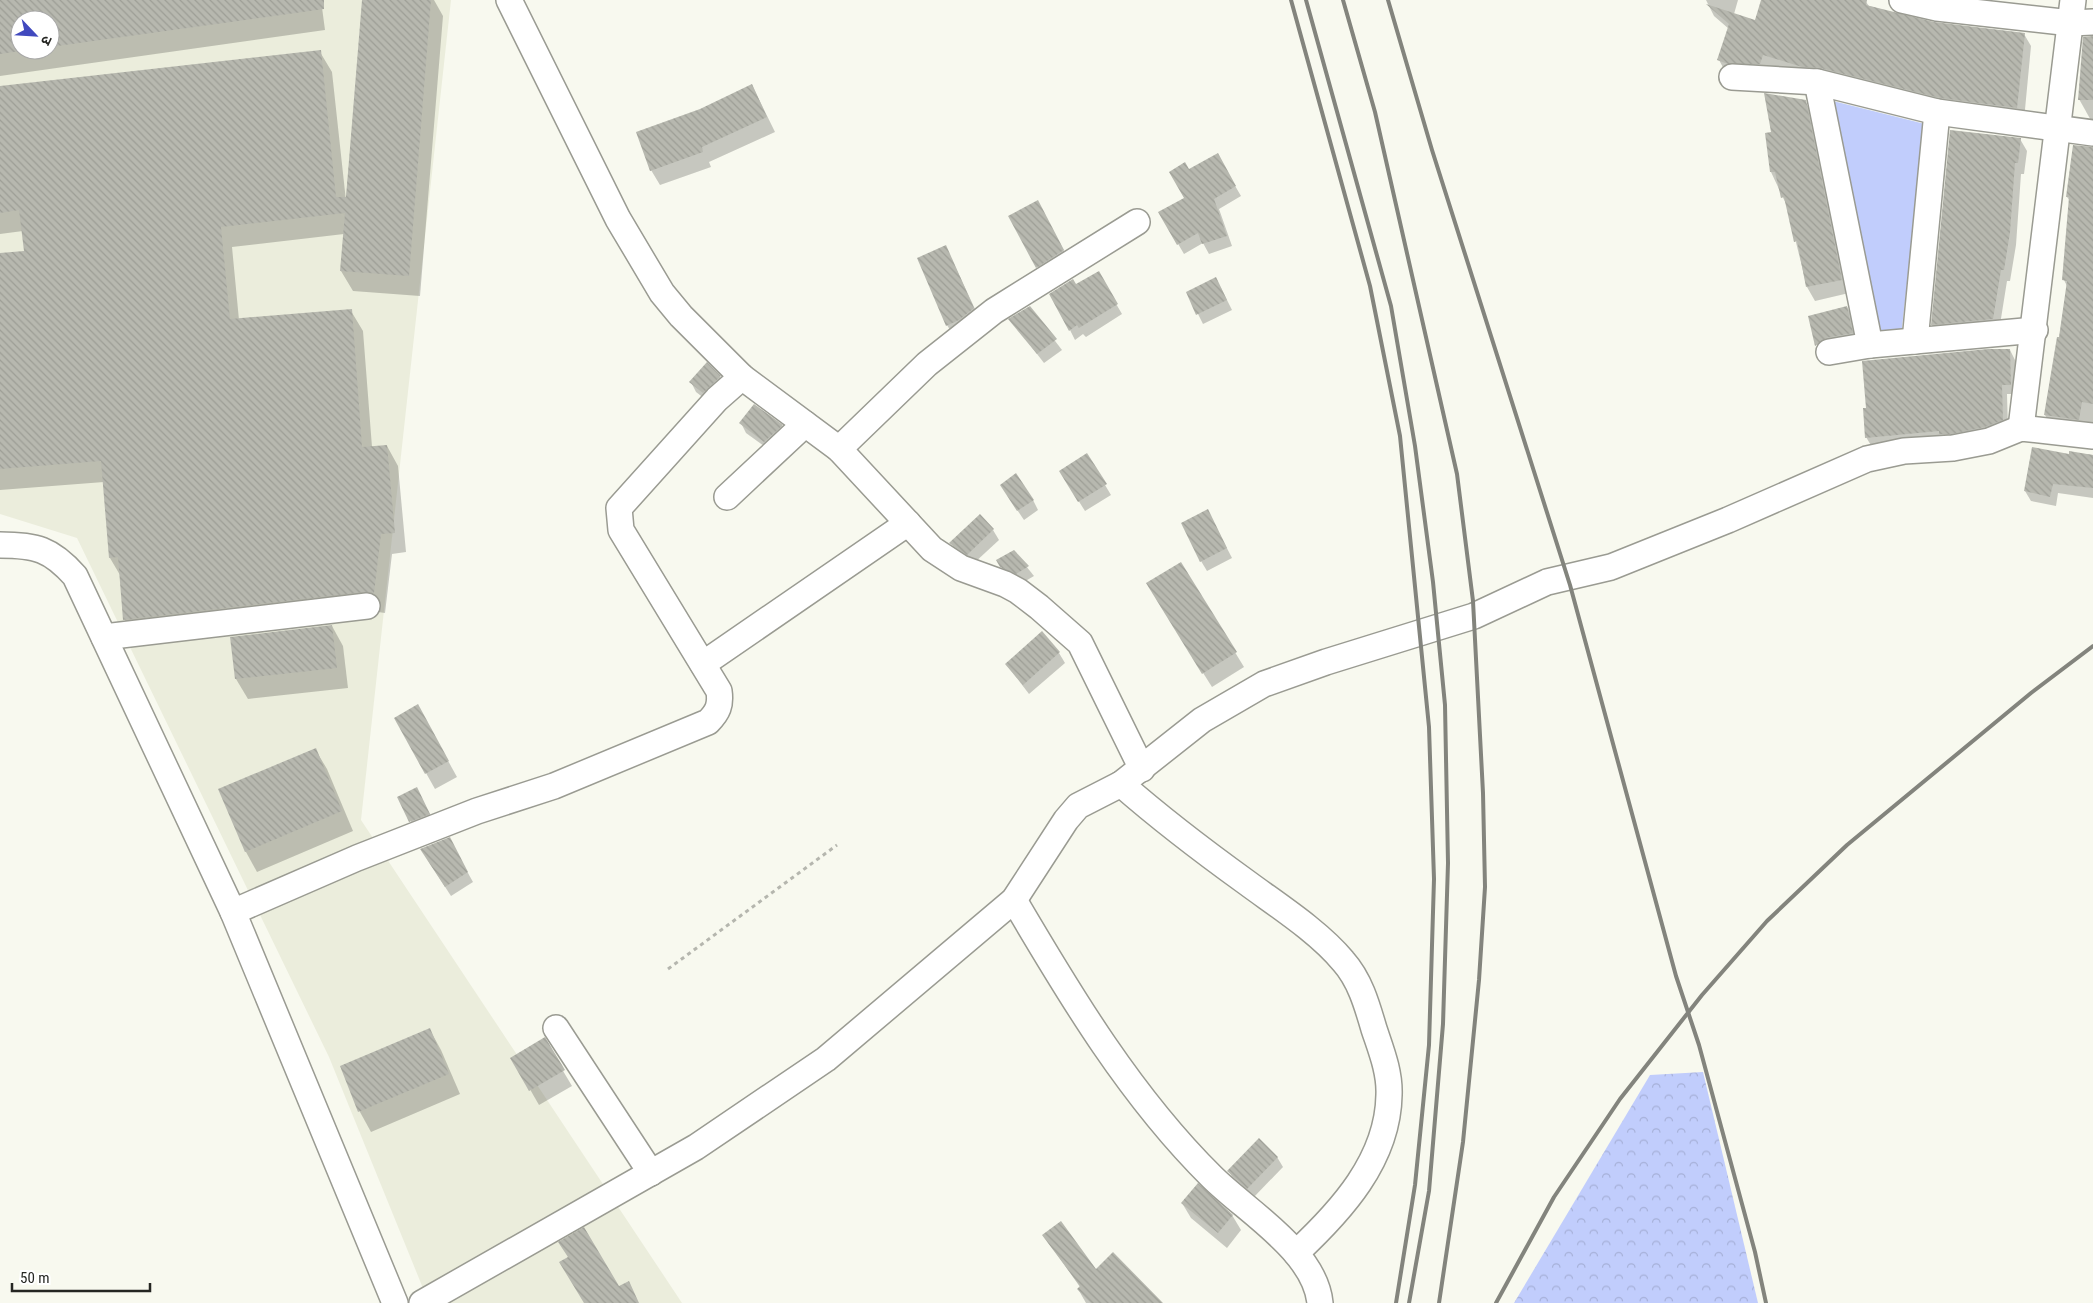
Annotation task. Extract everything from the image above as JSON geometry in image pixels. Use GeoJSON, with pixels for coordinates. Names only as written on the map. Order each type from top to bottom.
{"type":"FeatureCollection","features":[{"type":"Feature","properties":{"kind":"street"},"geometry":{"type":"LineString","coordinates":[[509,0],[618,219],[662,293],[681,316],[742,377],[838,449],[932,549],[945,559],[1018,592],[1039,607],[1080,643],[1142,769]]}},
{"type":"Feature","properties":{"kind":"street"},"geometry":{"type":"LineString","coordinates":[[1902,0],[1937,8],[2079,15],[2058,128],[2035,330],[2021,428]]}},
{"type":"Feature","properties":{"kind":"street"},"geometry":{"type":"LineString","coordinates":[[1732,77],[1817,82],[1937,112],[2093,133]]}},
{"type":"Feature","properties":{"kind":"street"},"geometry":{"type":"LineString","coordinates":[[1817,82],[1870,345]]}},
{"type":"Feature","properties":{"kind":"street"},"geometry":{"type":"LineString","coordinates":[[1915,341],[1937,112]]}},
{"type":"Feature","properties":{"kind":"street"},"geometry":{"type":"LineString","coordinates":[[838,449],[927,364],[994,311],[1138,222]]}},
{"type":"Feature","properties":{"kind":"street"},"geometry":{"type":"LineString","coordinates":[[1829,352],[1870,345],[2035,330]]}},
{"type":"Feature","properties":{"kind":"street"},"geometry":{"type":"LineString","coordinates":[[233,912],[375,851],[477,811],[554,786],[708,722],[717,713],[721,701],[719,691],[621,530],[619,508],[717,399],[742,377]]}},
{"type":"Feature","properties":{"kind":"street"},"geometry":{"type":"LineString","coordinates":[[726,497],[805,424]]}},
{"type":"Feature","properties":{"kind":"street"},"geometry":{"type":"LineString","coordinates":[[422,1303],[651,1173],[750,1113],[826,1059],[1014,900],[1066,820],[1078,806],[1121,784],[1202,720],[1264,684],[1326,662],[1474,616],[1547,582],[1611,567],[1728,520],[1867,459],[1904,451],[1954,448],[1989,441],[2021,428],[2093,436]]}},
{"type":"Feature","properties":{"kind":"street"},"geometry":{"type":"LineString","coordinates":[[703,664],[908,524]]}},
{"type":"Feature","properties":{"kind":"street"},"geometry":{"type":"LineString","coordinates":[[0,546],[40,548],[59,558],[75,576],[233,912],[395,1303]]}},
{"type":"Feature","properties":{"kind":"street"},"geometry":{"type":"LineString","coordinates":[[104,637],[367,606]]}},
{"type":"Feature","properties":{"kind":"street"},"geometry":{"type":"LineString","coordinates":[[1121,784],[1168,825],[1284,908],[1342,959],[1364,995],[1386,1064],[1390,1093],[1387,1126],[1378,1149],[1349,1198],[1332,1220],[1296,1253]]}},
{"type":"Feature","properties":{"kind":"street"},"geometry":{"type":"LineString","coordinates":[[1014,900],[1071,996],[1152,1109],[1210,1175],[1296,1253],[1310,1273],[1319,1293],[1320,1303]]}},
{"type":"Feature","properties":{"kind":"street"},"geometry":{"type":"LineString","coordinates":[[556,1028],[651,1173]]}},
{"type":"Feature","properties":{"kind":"path"},"geometry":{"type":"LineString","coordinates":[[668,969],[837,845]]}},
{"type":"Feature","properties":{"kind":"shaded area"},"geometry":{"type":"Polygon","coordinates":[[[0,0],[451,0],[361,820],[682,1303],[429,1303],[329,1057],[77,538],[0,514],[0,0]]]}},
{"type":"Feature","properties":{"kind":"green space"},"geometry":{"type":"Polygon","coordinates":[[[1833,101],[1925,124],[1901,336],[1880,339],[1833,101]]]}},
{"type":"Feature","properties":{"kind":"green space"},"geometry":{"type":"Polygon","coordinates":[[[1703,1072],[1758,1303],[1514,1303],[1650,1075],[1703,1072]]]}},
{"type":"Feature","properties":{"kind":"building"},"geometry":{"type":"Polygon","coordinates":[[[0,0],[324,0],[324,9],[60,46],[60,10],[10,10],[10,52],[0,54],[0,0]]]}},
{"type":"Feature","properties":{"kind":"building"},"geometry":{"type":"Polygon","coordinates":[[[362,0],[431,0],[409,276],[340,271],[345,213],[221,227],[230,319],[352,309],[362,447],[387,445],[395,533],[381,534],[374,593],[365,592],[123,620],[118,557],[109,558],[101,461],[0,469],[0,253],[24,251],[19,210],[0,213],[0,86],[321,50],[336,197],[346,197],[362,0]]]}},
{"type":"Feature","properties":{"kind":"building"},"geometry":{"type":"Polygon","coordinates":[[[1761,0],[1867,0],[1866,5],[1934,22],[2025,33],[2017,108],[1940,98],[1820,68],[1802,67],[1763,55],[1760,64],[1728,64],[1717,60],[1729,24],[1706,4],[1755,20],[1761,0]]]}},
{"type":"Feature","properties":{"kind":"building"},"geometry":{"type":"Polygon","coordinates":[[[2093,36],[2093,100],[2078,100],[2083,37],[2093,36]]]}},
{"type":"Feature","properties":{"kind":"building"},"geometry":{"type":"Polygon","coordinates":[[[752,84],[767,117],[702,147],[703,152],[650,171],[636,132],[700,109],[752,84]]]}},
{"type":"Feature","properties":{"kind":"building"},"geometry":{"type":"Polygon","coordinates":[[[1764,93],[1806,100],[1842,280],[1806,287],[1797,241],[1794,242],[1784,197],[1781,198],[1775,172],[1770,172],[1765,133],[1771,132],[1764,93]]]}},
{"type":"Feature","properties":{"kind":"building"},"geometry":{"type":"Polygon","coordinates":[[[1950,130],[2021,138],[2018,163],[2015,163],[2010,232],[2004,270],[2001,270],[1993,319],[1931,325],[1950,130]]]}},
{"type":"Feature","properties":{"kind":"building"},"geometry":{"type":"Polygon","coordinates":[[[2073,145],[2093,147],[2093,404],[2082,402],[2079,420],[2044,415],[2057,337],[2059,337],[2067,281],[2062,280],[2069,197],[2066,197],[2073,145]]]}},
{"type":"Feature","properties":{"kind":"building"},"geometry":{"type":"Polygon","coordinates":[[[1218,153],[1236,186],[1214,199],[1227,236],[1202,244],[1198,233],[1177,245],[1158,212],[1184,198],[1169,172],[1185,162],[1189,169],[1218,153]]]}},
{"type":"Feature","properties":{"kind":"building"},"geometry":{"type":"Polygon","coordinates":[[[1038,200],[1064,250],[1036,268],[1008,216],[1038,200]]]}},
{"type":"Feature","properties":{"kind":"building"},"geometry":{"type":"Polygon","coordinates":[[[946,245],[974,308],[959,320],[946,326],[917,258],[946,245]]]}},
{"type":"Feature","properties":{"kind":"building"},"geometry":{"type":"Polygon","coordinates":[[[1099,271],[1118,304],[1079,328],[1077,325],[1069,331],[1049,294],[1073,279],[1076,284],[1099,271]]]}},
{"type":"Feature","properties":{"kind":"building"},"geometry":{"type":"Polygon","coordinates":[[[1216,277],[1227,300],[1196,315],[1186,292],[1216,277]]]}},
{"type":"Feature","properties":{"kind":"building"},"geometry":{"type":"Polygon","coordinates":[[[1030,306],[1057,339],[1037,354],[1008,319],[1030,306]]]}},
{"type":"Feature","properties":{"kind":"building"},"geometry":{"type":"Polygon","coordinates":[[[1847,306],[1853,333],[1826,338],[1815,346],[1808,316],[1847,306]]]}},
{"type":"Feature","properties":{"kind":"building"},"geometry":{"type":"Polygon","coordinates":[[[1988,349],[2010,349],[2011,385],[2002,385],[2003,420],[1985,427],[1951,434],[1939,434],[1939,431],[1865,438],[1863,408],[1866,408],[1862,361],[1988,349]]]}},
{"type":"Feature","properties":{"kind":"building"},"geometry":{"type":"Polygon","coordinates":[[[707,362],[721,376],[703,393],[689,382],[707,362]]]}},
{"type":"Feature","properties":{"kind":"building"},"geometry":{"type":"Polygon","coordinates":[[[754,404],[783,425],[764,442],[739,423],[754,404]]]}},
{"type":"Feature","properties":{"kind":"building"},"geometry":{"type":"Polygon","coordinates":[[[2032,447],[2069,454],[2069,451],[2093,455],[2093,488],[2053,484],[2050,497],[2024,491],[2032,447]]]}},
{"type":"Feature","properties":{"kind":"building"},"geometry":{"type":"Polygon","coordinates":[[[1087,453],[1107,484],[1078,502],[1059,471],[1087,453]]]}},
{"type":"Feature","properties":{"kind":"building"},"geometry":{"type":"Polygon","coordinates":[[[1016,473],[1034,500],[1017,511],[1000,485],[1016,473]]]}},
{"type":"Feature","properties":{"kind":"building"},"geometry":{"type":"Polygon","coordinates":[[[1208,509],[1227,548],[1200,562],[1181,523],[1208,509]]]}},
{"type":"Feature","properties":{"kind":"building"},"geometry":{"type":"Polygon","coordinates":[[[980,514],[994,529],[967,555],[949,543],[980,514]]]}},
{"type":"Feature","properties":{"kind":"building"},"geometry":{"type":"Polygon","coordinates":[[[1014,550],[1029,566],[1016,574],[1000,567],[996,560],[1014,550]]]}},
{"type":"Feature","properties":{"kind":"building"},"geometry":{"type":"Polygon","coordinates":[[[1181,562],[1237,652],[1202,674],[1146,583],[1181,562]]]}},
{"type":"Feature","properties":{"kind":"building"},"geometry":{"type":"Polygon","coordinates":[[[332,625],[337,668],[235,679],[230,637],[332,625]]]}},
{"type":"Feature","properties":{"kind":"building"},"geometry":{"type":"Polygon","coordinates":[[[1042,631],[1060,652],[1023,685],[1005,664],[1042,631]]]}},
{"type":"Feature","properties":{"kind":"building"},"geometry":{"type":"Polygon","coordinates":[[[418,704],[449,761],[425,774],[394,718],[418,704]]]}},
{"type":"Feature","properties":{"kind":"building"},"geometry":{"type":"Polygon","coordinates":[[[316,748],[342,811],[245,852],[218,789],[316,748]]]}},
{"type":"Feature","properties":{"kind":"building"},"geometry":{"type":"Polygon","coordinates":[[[417,787],[430,814],[409,822],[397,797],[417,787]]]}},
{"type":"Feature","properties":{"kind":"building"},"geometry":{"type":"Polygon","coordinates":[[[450,837],[468,872],[445,887],[420,849],[450,837]]]}},
{"type":"Feature","properties":{"kind":"building"},"geometry":{"type":"Polygon","coordinates":[[[430,1028],[449,1074],[358,1112],[340,1066],[430,1028]]]}},
{"type":"Feature","properties":{"kind":"building"},"geometry":{"type":"Polygon","coordinates":[[[545,1037],[565,1070],[529,1091],[510,1058],[545,1037]]]}},
{"type":"Feature","properties":{"kind":"building"},"geometry":{"type":"Polygon","coordinates":[[[1259,1138],[1278,1157],[1247,1189],[1227,1171],[1259,1138]]]}},
{"type":"Feature","properties":{"kind":"building"},"geometry":{"type":"Polygon","coordinates":[[[1198,1183],[1233,1215],[1218,1233],[1181,1203],[1198,1183]]]}},
{"type":"Feature","properties":{"kind":"building"},"geometry":{"type":"Polygon","coordinates":[[[1061,1221],[1096,1269],[1113,1252],[1163,1303],[1091,1303],[1077,1289],[1080,1286],[1042,1235],[1061,1221]]]}},
{"type":"Feature","properties":{"kind":"building"},"geometry":{"type":"Polygon","coordinates":[[[584,1227],[619,1286],[629,1281],[639,1303],[584,1303],[559,1262],[568,1257],[558,1242],[584,1227]]]}},
{"type":"Feature","properties":{"kind":"railway"},"geometry":{"type":"LineString","coordinates":[[1291,0],[1370,286],[1400,436],[1429,727],[1434,879],[1429,1045],[1415,1185],[1396,1303]]}},
{"type":"Feature","properties":{"kind":"railway"},"geometry":{"type":"LineString","coordinates":[[1306,0],[1391,306],[1415,446],[1433,582],[1445,705],[1448,863],[1443,1024],[1429,1191],[1409,1303]]}},
{"type":"Feature","properties":{"kind":"railway"},"geometry":{"type":"LineString","coordinates":[[1343,0],[1375,112],[1457,474],[1473,601],[1483,793],[1485,887],[1479,980],[1463,1142],[1439,1303]]}},
{"type":"Feature","properties":{"kind":"railway"},"geometry":{"type":"LineString","coordinates":[[1388,0],[1432,150],[1570,585],[1676,976],[1699,1045],[1755,1252],[1766,1303]]}},
{"type":"Feature","properties":{"kind":"railway"},"geometry":{"type":"LineString","coordinates":[[1496,1303],[1554,1197],[1620,1099],[1702,995],[1767,921],[1847,845],[2031,693],[2093,646]]}}]}
